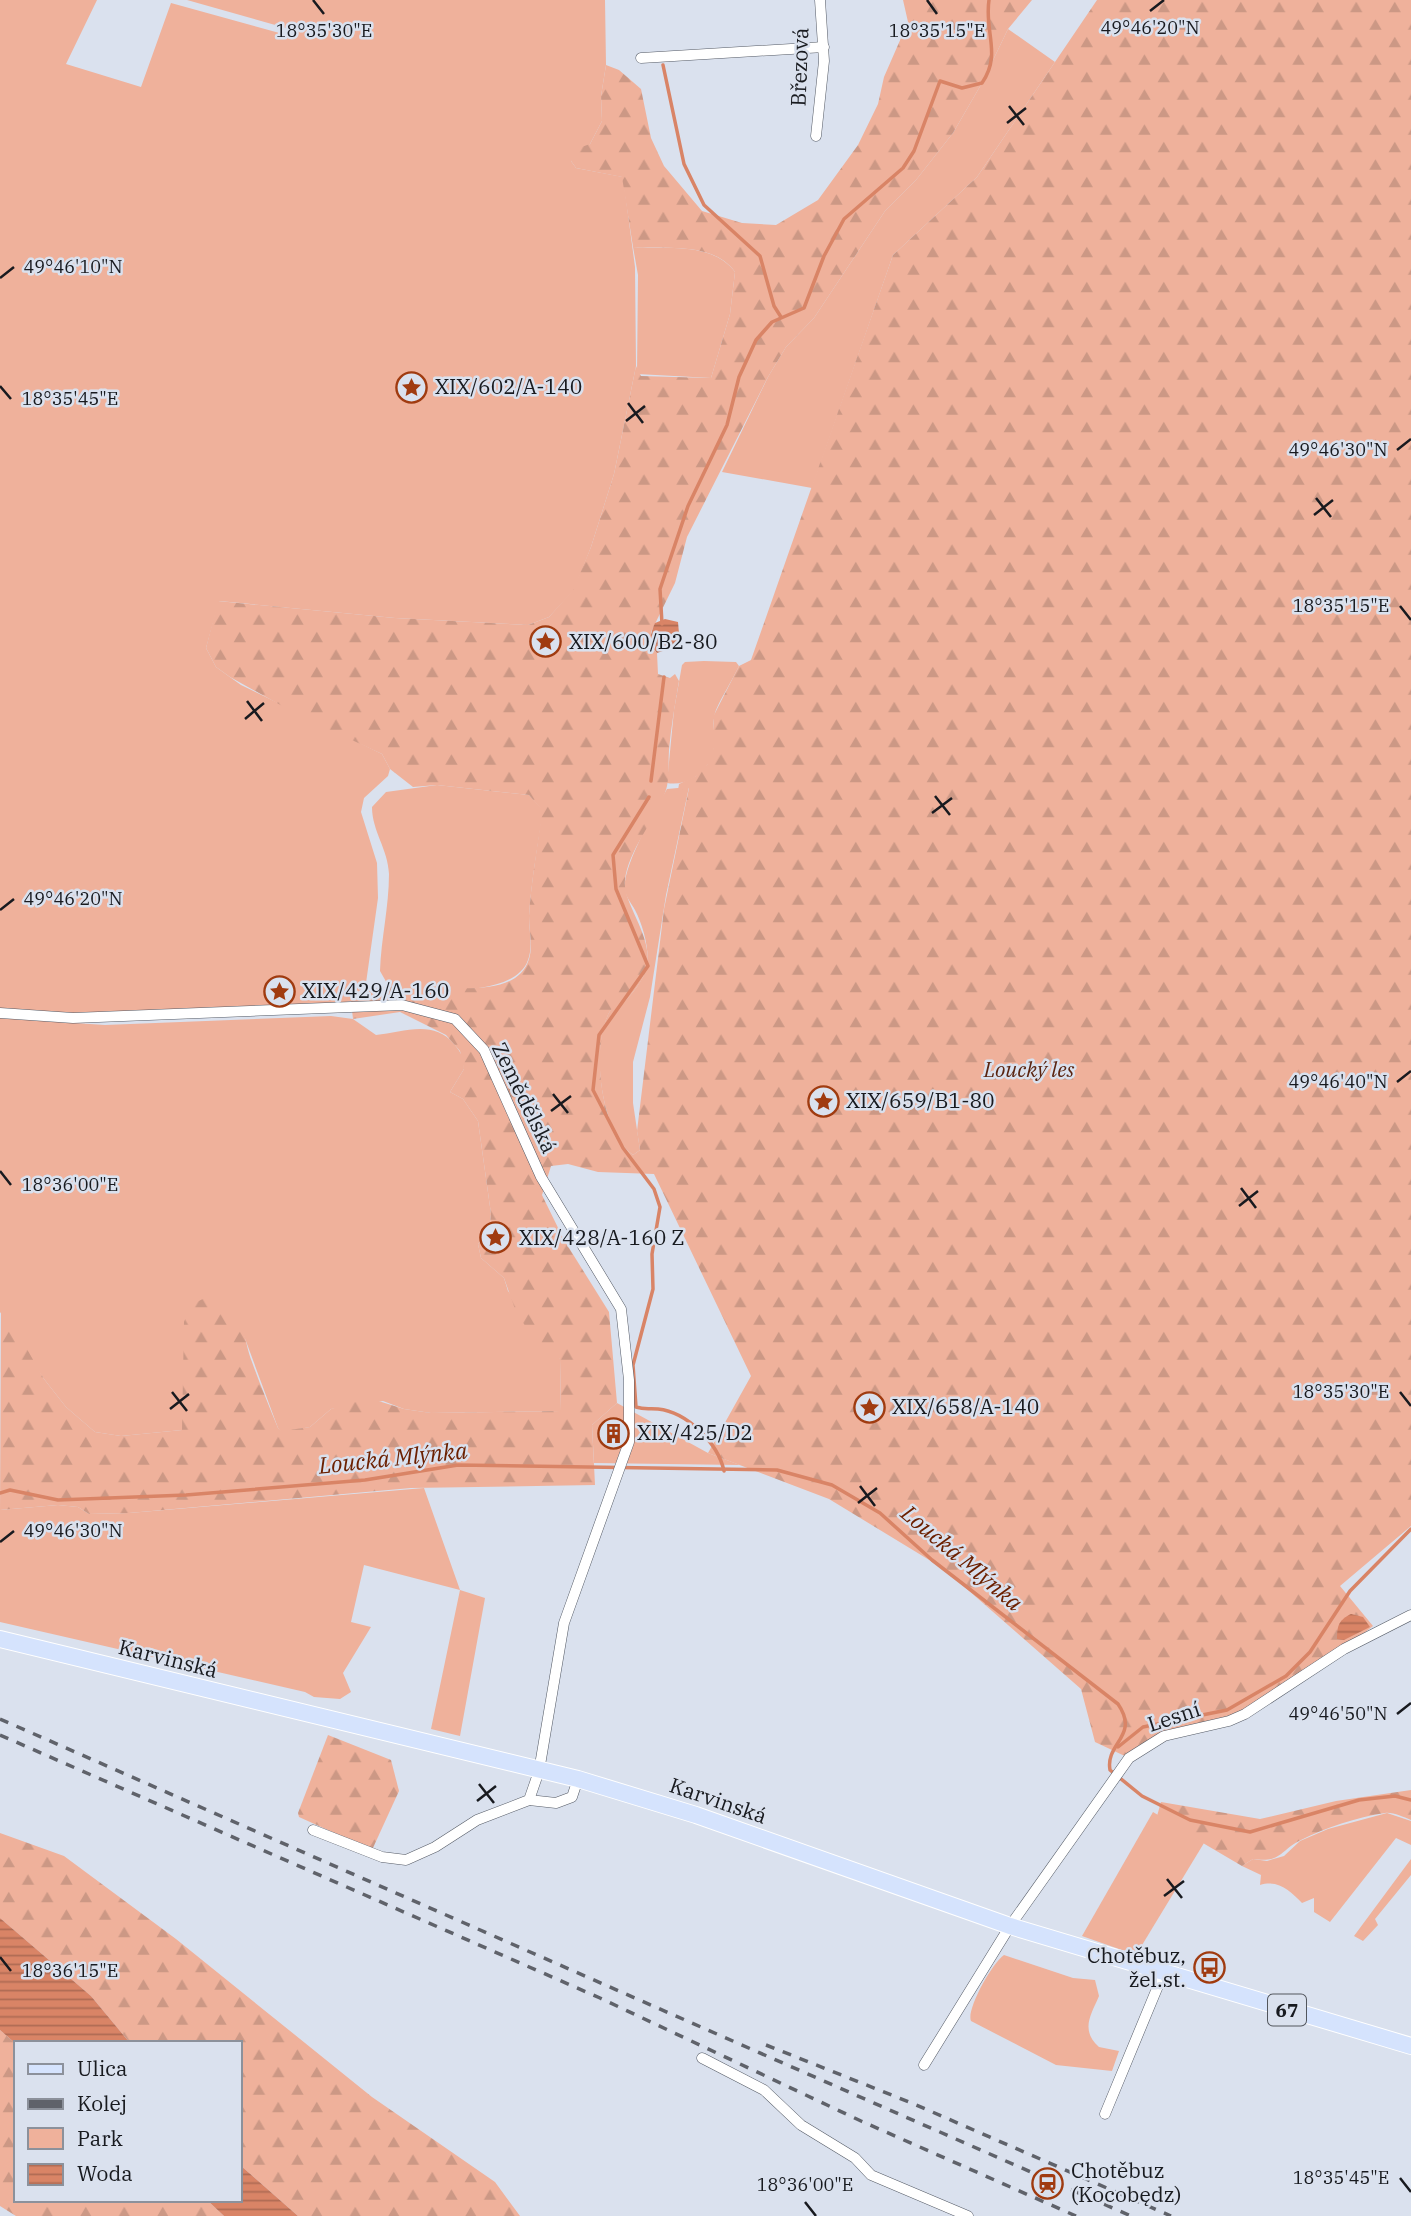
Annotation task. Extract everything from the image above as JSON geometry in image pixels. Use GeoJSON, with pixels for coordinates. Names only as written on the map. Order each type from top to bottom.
{"type":"FeatureCollection","features":[{"type":"Feature","properties":{"kind":"main road","name":"Karvinská"},"geometry":{"type":"LineString","coordinates":[[0,1639],[578,1779],[730,1827],[1010,1926],[1163,1974],[1411,2046]]}},
{"type":"Feature","properties":{"kind":"street","name":"Březová"},"geometry":{"type":"LineString","coordinates":[[816,136],[824,47],[820,0]]}},
{"type":"Feature","properties":{"kind":"street"},"geometry":{"type":"LineString","coordinates":[[641,58],[824,47]]}},
{"type":"Feature","properties":{"kind":"street","name":"Zemědělská"},"geometry":{"type":"LineString","coordinates":[[0,1013],[73,1018],[401,1005],[455,1019],[484,1051],[541,1177],[621,1309],[629,1380],[629,1442],[564,1623],[539,1771],[529,1800]]}},
{"type":"Feature","properties":{"kind":"street","name":"Lesní"},"geometry":{"type":"LineString","coordinates":[[925,2065],[1010,1926],[1129,1758],[1164,1736],[1229,1721],[1245,1714],[1344,1649],[1411,1615]]}},
{"type":"Feature","properties":{"kind":"street"},"geometry":{"type":"LineString","coordinates":[[313,1830],[382,1857],[406,1860],[435,1847],[477,1820],[529,1800],[556,1803],[572,1797],[578,1779]]}},
{"type":"Feature","properties":{"kind":"street"},"geometry":{"type":"LineString","coordinates":[[1105,2114],[1163,1974]]}},
{"type":"Feature","properties":{"kind":"street"},"geometry":{"type":"LineString","coordinates":[[702,2058],[764,2090],[801,2125],[855,2158],[871,2175],[968,2216]]}},
{"type":"Feature","properties":{"kind":"green space"},"geometry":{"type":"Polygon","coordinates":[[[0,0],[97,0],[66,64],[141,87],[171,3],[298,36],[293,30],[187,0],[605,0],[606,65],[601,96],[602,121],[590,144],[571,161],[576,168],[623,177],[635,267],[636,366],[614,474],[574,590],[549,617],[528,625],[395,618],[219,601],[206,648],[216,667],[241,685],[382,754],[390,769],[388,776],[364,798],[361,812],[377,863],[378,898],[366,983],[351,1001],[323,1006],[108,1015],[0,1009],[0,0]]]}},
{"type":"Feature","properties":{"kind":"green space","name":"Loucký les"},"geometry":{"type":"Polygon","coordinates":[[[903,0],[1032,0],[1008,29],[982,83],[953,133],[916,180],[885,211],[814,318],[786,347],[768,377],[687,537],[675,583],[651,632],[653,649],[657,653],[658,674],[670,678],[675,674],[679,681],[670,741],[667,788],[636,847],[625,880],[628,899],[646,943],[647,967],[634,991],[610,1012],[603,1030],[600,1069],[606,1110],[622,1144],[633,1155],[640,1150],[637,1131],[664,909],[689,788],[678,790],[679,784],[696,776],[707,765],[714,747],[714,715],[739,666],[751,660],[893,255],[977,177],[1097,0],[1411,0],[1411,1526],[1340,1586],[1373,1626],[1344,1649],[1245,1714],[1164,1736],[1129,1758],[1095,1742],[1081,1689],[944,1569],[829,1499],[708,1453],[751,1376],[654,1174],[598,1172],[568,1164],[551,1166],[542,1195],[564,1240],[609,1312],[617,1403],[592,1425],[595,1485],[411,1488],[129,1513],[89,1514],[78,1507],[58,1505],[0,1510],[1,1311],[15,1328],[44,1379],[66,1407],[95,1432],[121,1436],[182,1430],[184,1322],[197,1302],[212,1298],[228,1306],[241,1325],[258,1378],[278,1428],[282,1431],[310,1427],[331,1409],[369,1398],[404,1409],[431,1413],[561,1411],[560,1359],[540,1351],[515,1309],[504,1278],[481,1258],[478,1244],[489,1230],[491,1214],[478,1121],[463,1099],[450,1092],[464,1069],[460,1051],[446,1035],[400,1012],[353,1019],[351,1001],[367,991],[389,987],[473,988],[498,985],[517,976],[530,954],[530,903],[542,810],[529,795],[437,785],[413,787],[390,769],[382,754],[300,716],[230,677],[216,667],[206,648],[218,601],[395,618],[528,625],[549,617],[573,590],[591,547],[614,474],[636,366],[641,376],[711,378],[730,314],[735,272],[726,262],[702,251],[633,247],[622,177],[576,168],[571,161],[573,150],[590,144],[602,121],[601,96],[606,65],[619,70],[641,89],[651,138],[664,166],[702,211],[742,223],[776,225],[818,200],[858,145],[878,104],[884,77],[908,22],[903,0]]]}},
{"type":"Feature","properties":{"kind":"green space"},"geometry":{"type":"Polygon","coordinates":[[[1008,29],[1055,62],[977,177],[893,255],[812,488],[722,472],[768,377],[786,347],[814,318],[885,211],[916,180],[953,133],[982,83],[1008,29]]]}},
{"type":"Feature","properties":{"kind":"green space"},"geometry":{"type":"Polygon","coordinates":[[[633,247],[702,251],[726,262],[735,272],[730,314],[711,378],[637,374],[638,275],[633,247]]]}},
{"type":"Feature","properties":{"kind":"green space"},"geometry":{"type":"Polygon","coordinates":[[[685,662],[736,662],[739,666],[716,710],[714,748],[704,770],[683,782],[667,783],[674,710],[682,665],[685,662]]]}},
{"type":"Feature","properties":{"kind":"green space"},"geometry":{"type":"Polygon","coordinates":[[[437,785],[529,795],[543,810],[530,904],[531,945],[528,960],[520,973],[486,987],[443,990],[388,985],[380,971],[389,874],[372,807],[386,792],[437,785]]]}},
{"type":"Feature","properties":{"kind":"green space"},"geometry":{"type":"Polygon","coordinates":[[[689,787],[666,895],[650,997],[633,1062],[633,1103],[640,1150],[633,1155],[622,1143],[606,1108],[600,1065],[604,1026],[610,1011],[630,996],[647,967],[645,938],[638,916],[626,894],[625,881],[633,854],[667,789],[689,787]]]}},
{"type":"Feature","properties":{"kind":"green space"},"geometry":{"type":"Polygon","coordinates":[[[331,1016],[353,1019],[376,1035],[428,1029],[446,1036],[460,1053],[464,1069],[450,1092],[463,1099],[478,1121],[491,1214],[489,1230],[478,1244],[481,1258],[504,1278],[508,1291],[560,1359],[561,1411],[431,1413],[404,1409],[383,1401],[331,1409],[310,1427],[282,1432],[278,1428],[240,1325],[182,1430],[121,1436],[95,1432],[66,1407],[0,1312],[0,1018],[105,1025],[331,1016]]]}},
{"type":"Feature","properties":{"kind":"green space"},"geometry":{"type":"Polygon","coordinates":[[[617,1403],[708,1453],[740,1465],[594,1463],[592,1425],[617,1403]]]}},
{"type":"Feature","properties":{"kind":"green space"},"geometry":{"type":"Polygon","coordinates":[[[424,1488],[460,1590],[364,1565],[351,1622],[371,1627],[343,1673],[351,1692],[340,1699],[314,1697],[305,1692],[0,1622],[0,1510],[58,1505],[78,1507],[89,1514],[129,1513],[424,1488]]]}},
{"type":"Feature","properties":{"kind":"green space"},"geometry":{"type":"Polygon","coordinates":[[[460,1590],[485,1598],[460,1736],[431,1729],[460,1590]]]}},
{"type":"Feature","properties":{"kind":"green space"},"geometry":{"type":"Polygon","coordinates":[[[328,1735],[391,1760],[399,1791],[372,1850],[299,1817],[298,1813],[328,1735]]]}},
{"type":"Feature","properties":{"kind":"green space"},"geometry":{"type":"Polygon","coordinates":[[[1411,1790],[1411,1820],[1388,1813],[1352,1820],[1301,1840],[1275,1858],[1253,1859],[1242,1866],[1157,1816],[1161,1802],[1260,1819],[1336,1801],[1411,1790]]]}},
{"type":"Feature","properties":{"kind":"green space"},"geometry":{"type":"Polygon","coordinates":[[[1153,1812],[1204,1843],[1136,1955],[1082,1936],[1153,1812]]]}},
{"type":"Feature","properties":{"kind":"green space"},"geometry":{"type":"Polygon","coordinates":[[[1387,1813],[1411,1821],[1411,1845],[1396,1838],[1330,1922],[1314,1912],[1314,1898],[1302,1903],[1279,1885],[1260,1885],[1261,1875],[1242,1866],[1253,1859],[1267,1861],[1284,1856],[1300,1841],[1328,1829],[1387,1813]]]}},
{"type":"Feature","properties":{"kind":"green space"},"geometry":{"type":"Polygon","coordinates":[[[0,1833],[64,1856],[176,1939],[372,2097],[495,2182],[520,2216],[298,2216],[242,2167],[242,2041],[128,2041],[91,1996],[0,1918],[0,1833]]]}},
{"type":"Feature","properties":{"kind":"green space"},"geometry":{"type":"Polygon","coordinates":[[[1411,1859],[1411,1875],[1375,1919],[1378,1925],[1363,1941],[1354,1936],[1411,1859]]]}},
{"type":"Feature","properties":{"kind":"green space"},"geometry":{"type":"Polygon","coordinates":[[[1004,1955],[1073,1978],[1095,1980],[1099,1996],[1090,2016],[1090,2035],[1099,2047],[1119,2051],[1112,2071],[1056,2065],[971,2021],[972,2007],[981,1987],[1004,1955]]]}},
{"type":"Feature","properties":{"kind":"green space"},"geometry":{"type":"Polygon","coordinates":[[[0,2030],[14,2042],[14,2202],[209,2202],[224,2216],[16,2216],[0,2206],[0,2030]]]}},
{"type":"Feature","properties":{"kind":"water"},"geometry":{"type":"Polygon","coordinates":[[[665,619],[678,622],[680,645],[657,653],[651,642],[652,631],[655,623],[665,619]]]}},
{"type":"Feature","properties":{"kind":"water"},"geometry":{"type":"Polygon","coordinates":[[[1351,1614],[1363,1617],[1370,1627],[1344,1640],[1337,1639],[1340,1624],[1351,1614]]]}},
{"type":"Feature","properties":{"kind":"water"},"geometry":{"type":"Polygon","coordinates":[[[0,1918],[91,1996],[128,2041],[14,2042],[0,2030],[0,1918]]]}},
{"type":"Feature","properties":{"kind":"water"},"geometry":{"type":"Polygon","coordinates":[[[242,2167],[298,2216],[224,2216],[209,2202],[242,2202],[242,2167]]]}},
{"type":"Feature","properties":{"kind":"waterway"},"geometry":{"type":"LineString","coordinates":[[662,624],[660,589],[688,506],[727,425],[739,377],[756,340],[772,322],[804,308],[824,256],[844,219],[903,168],[914,151],[940,81],[962,88],[982,83],[988,72],[992,52],[989,0]]}},
{"type":"Feature","properties":{"kind":"waterway"},"geometry":{"type":"LineString","coordinates":[[663,65],[684,164],[704,205],[760,256],[774,306],[781,317]]}},
{"type":"Feature","properties":{"kind":"waterway"},"geometry":{"type":"LineString","coordinates":[[651,781],[664,677]]}},
{"type":"Feature","properties":{"kind":"waterway"},"geometry":{"type":"LineString","coordinates":[[649,797],[613,855],[616,889],[648,966],[599,1035],[593,1090],[623,1148],[654,1189],[660,1207],[652,1254],[653,1289],[633,1365],[636,1407],[669,1411],[690,1423],[708,1440],[721,1460],[724,1471]]}},
{"type":"Feature","properties":{"kind":"waterway","name":"Loucká Mlýnka"},"geometry":{"type":"LineString","coordinates":[[0,1493],[10,1490],[58,1500],[186,1495],[365,1480],[458,1465],[777,1470],[832,1485],[880,1513],[932,1560],[1118,1704],[1125,1724],[1124,1732],[1112,1753],[1110,1770],[1142,1796],[1190,1820],[1250,1832],[1359,1800],[1395,1796],[1411,1800]]}},
{"type":"Feature","properties":{"kind":"waterway"},"geometry":{"type":"LineString","coordinates":[[1118,1747],[1143,1727],[1227,1710],[1286,1676],[1310,1652],[1350,1591],[1411,1529]]}},
{"type":"Feature","properties":{"kind":"railway"},"geometry":{"type":"LineString","coordinates":[[0,1719],[1131,2216]]}},
{"type":"Feature","properties":{"kind":"railway"},"geometry":{"type":"LineString","coordinates":[[0,1735],[600,1998],[861,2121],[1076,2216]]}},
{"type":"Feature","properties":{"kind":"railway"},"geometry":{"type":"LineString","coordinates":[[766,2045],[914,2104],[1171,2216]]}},
{"type":"Feature","properties":{"kind":"place","name":"XIX/602/A-140"},"geometry":{"type":"Point","coordinates":[412,387]}},
{"type":"Feature","properties":{"kind":"place","name":"XIX/600/B2-80"},"geometry":{"type":"Point","coordinates":[546,642]}},
{"type":"Feature","properties":{"kind":"place","name":"XIX/429/A-160"},"geometry":{"type":"Point","coordinates":[279,991]}},
{"type":"Feature","properties":{"kind":"place","name":"XIX/659/B1-80"},"geometry":{"type":"Point","coordinates":[823,1101]}},
{"type":"Feature","properties":{"kind":"place","name":"XIX/428/A-160 Z"},"geometry":{"type":"Point","coordinates":[496,1238]}},
{"type":"Feature","properties":{"kind":"place","name":"XIX/658/A-140"},"geometry":{"type":"Point","coordinates":[869,1407]}},
{"type":"Feature","properties":{"kind":"place","name":"XIX/425/D2"},"geometry":{"type":"Point","coordinates":[614,1433]}},
{"type":"Feature","properties":{"kind":"place","name":"Chotěbuz, žel.st."},"geometry":{"type":"Point","coordinates":[1209,1968]}},
{"type":"Feature","properties":{"kind":"place","name":"Chotěbuz (Kocobędz)"},"geometry":{"type":"Point","coordinates":[1048,2183]}}]}
